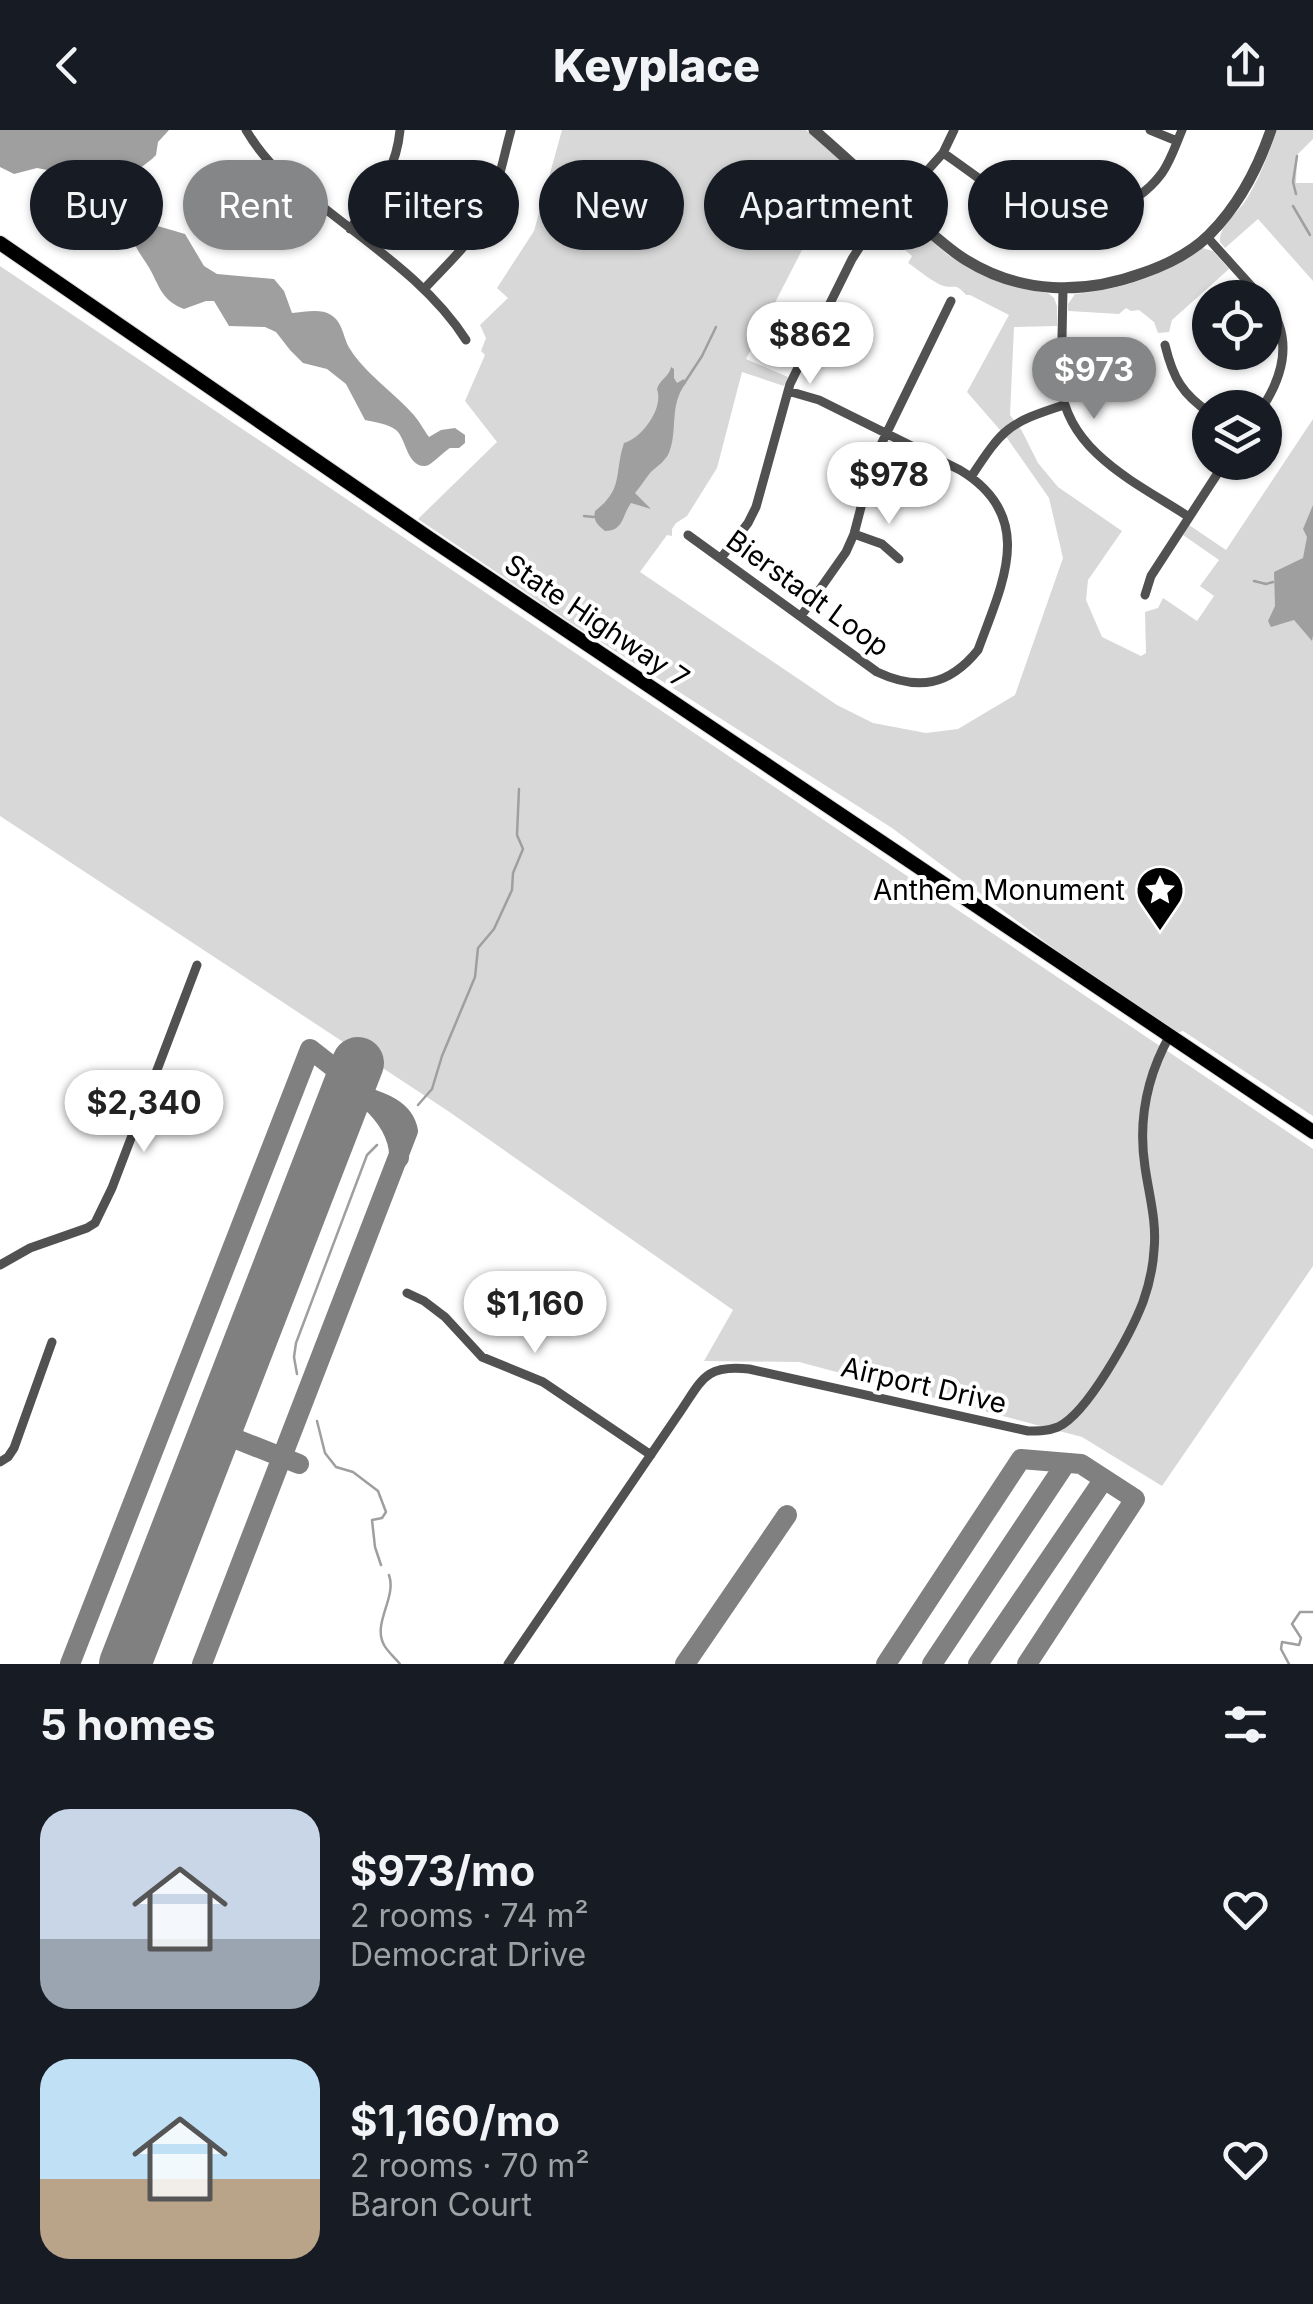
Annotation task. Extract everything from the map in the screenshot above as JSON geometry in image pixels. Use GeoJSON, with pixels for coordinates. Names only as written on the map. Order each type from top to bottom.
{"type":"FeatureCollection","features":[{"type":"Feature","properties":{"kind":"main road","name":"State Highway 7"},"geometry":{"type":"LineString","coordinates":[[0,243],[429,538],[1306,1127]]}},
{"type":"Feature","properties":{"kind":"street"},"geometry":{"type":"LineString","coordinates":[[246,130],[277,171],[348,227]]}},
{"type":"Feature","properties":{"kind":"street"},"geometry":{"type":"LineString","coordinates":[[394,160],[400,130]]}},
{"type":"Feature","properties":{"kind":"street"},"geometry":{"type":"LineString","coordinates":[[424,289],[481,222],[511,130]]}},
{"type":"Feature","properties":{"kind":"street"},"geometry":{"type":"LineString","coordinates":[[814,130],[847,160]]}},
{"type":"Feature","properties":{"kind":"street"},"geometry":{"type":"LineString","coordinates":[[936,160],[954,130]]}},
{"type":"Feature","properties":{"kind":"street"},"geometry":{"type":"LineString","coordinates":[[1150,130],[1177,141]]}},
{"type":"Feature","properties":{"kind":"street"},"geometry":{"type":"LineString","coordinates":[[942,153],[1034,212],[1083,216],[1116,209],[1142,194],[1165,168],[1182,130]]}},
{"type":"Feature","properties":{"kind":"street"},"geometry":{"type":"LineString","coordinates":[[948,246],[998,276],[1063,290],[1094,287],[1168,264],[1207,237],[1228,212],[1249,181],[1270,130]]}},
{"type":"Feature","properties":{"kind":"street"},"geometry":{"type":"LineString","coordinates":[[1207,237],[1247,280]]}},
{"type":"Feature","properties":{"kind":"street"},"geometry":{"type":"LineString","coordinates":[[376,250],[424,289],[456,323],[466,340]]}},
{"type":"Feature","properties":{"kind":"street"},"geometry":{"type":"LineString","coordinates":[[721,558],[756,508],[788,391],[857,250]]}},
{"type":"Feature","properties":{"kind":"street"},"geometry":{"type":"LineString","coordinates":[[1063,290],[1060,375],[1064,405],[1076,431],[1094,452],[1189,517]]}},
{"type":"Feature","properties":{"kind":"street"},"geometry":{"type":"LineString","coordinates":[[800,616],[837,566],[854,534],[873,460],[951,301]]}},
{"type":"Feature","properties":{"kind":"street"},"geometry":{"type":"LineString","coordinates":[[1165,345],[1180,385],[1192,400]]}},
{"type":"Feature","properties":{"kind":"street","name":"Bierstadt Loop"},"geometry":{"type":"LineString","coordinates":[[688,535],[877,672],[896,680],[915,684],[942,679],[978,650],[1004,580],[1009,552],[1003,516],[991,495],[971,477],[819,400],[788,391]]}},
{"type":"Feature","properties":{"kind":"street"},"geometry":{"type":"LineString","coordinates":[[971,477],[1008,428],[1024,418],[1064,405]]}},
{"type":"Feature","properties":{"kind":"street"},"geometry":{"type":"LineString","coordinates":[[1145,595],[1150,576],[1213,480]]}},
{"type":"Feature","properties":{"kind":"street"},"geometry":{"type":"LineString","coordinates":[[854,534],[882,544],[899,560]]}},
{"type":"Feature","properties":{"kind":"street"},"geometry":{"type":"LineString","coordinates":[[0,1266],[27,1249],[87,1228],[96,1220],[112,1188],[197,965]]}},
{"type":"Feature","properties":{"kind":"street","name":"Airport Drive"},"geometry":{"type":"LineString","coordinates":[[508,1664],[703,1379],[723,1368],[749,1369],[1018,1430],[1043,1431],[1061,1426],[1073,1416],[1110,1364],[1149,1284],[1155,1233],[1143,1153],[1143,1121],[1153,1070],[1170,1035]]}},
{"type":"Feature","properties":{"kind":"street"},"geometry":{"type":"LineString","coordinates":[[407,1293],[445,1317],[482,1357],[543,1382],[651,1455]]}},
{"type":"Feature","properties":{"kind":"street"},"geometry":{"type":"LineString","coordinates":[[0,1462],[14,1448],[52,1342]]}},
{"type":"Feature","properties":{"kind":"shaded area"},"geometry":{"type":"Polygon","coordinates":[[[0,130],[169,130],[158,142],[156,155],[151,160],[30,160],[30,170],[14,174],[0,167],[0,130]]]}},
{"type":"Feature","properties":{"kind":"shaded area"},"geometry":{"type":"Polygon","coordinates":[[[562,130],[806,130],[839,160],[704,160],[704,250],[802,250],[746,359],[788,377],[784,386],[742,372],[717,468],[687,516],[676,523],[672,536],[667,535],[640,572],[837,705],[873,723],[926,733],[958,729],[1015,695],[1063,558],[1049,498],[1007,438],[967,392],[1009,315],[957,287],[940,285],[908,263],[912,256],[905,250],[942,250],[964,265],[1054,298],[1057,326],[1014,327],[1010,415],[1038,463],[1058,487],[1122,531],[1088,580],[1086,600],[1102,637],[1141,656],[1146,653],[1145,612],[1158,608],[1163,598],[1197,621],[1214,596],[1200,586],[1219,560],[1183,535],[1189,525],[1226,550],[1272,480],[1282,480],[1282,466],[1313,419],[1313,1116],[1183,1031],[1170,1035],[892,828],[568,621],[418,519],[497,442],[465,401],[485,355],[481,351],[486,338],[480,325],[508,298],[497,288],[534,231],[539,213],[539,250],[684,250],[684,160],[554,160],[562,130]]]}},
{"type":"Feature","properties":{"kind":"shaded area"},"geometry":{"type":"Polygon","coordinates":[[[1277,130],[1313,130],[1313,139],[1297,155],[1296,183],[1313,183],[1313,281],[1258,219],[1225,248],[1220,242],[1225,226],[1254,185],[1277,130]]]}},
{"type":"Feature","properties":{"kind":"shaded area"},"geometry":{"type":"Polygon","coordinates":[[[163,228],[183,233],[183,250],[194,250],[204,266],[217,274],[274,279],[284,291],[292,313],[317,311],[338,322],[356,358],[414,415],[429,437],[455,428],[465,435],[465,443],[450,448],[428,465],[419,465],[396,430],[365,420],[346,384],[327,369],[303,363],[276,332],[265,327],[229,326],[214,301],[184,309],[172,303],[138,250],[163,250],[163,228]]]}},
{"type":"Feature","properties":{"kind":"shaded area"},"geometry":{"type":"Polygon","coordinates":[[[1202,248],[1213,251],[1229,269],[1217,280],[1192,280],[1192,302],[1172,320],[1169,332],[1158,333],[1154,322],[1139,310],[1126,308],[1119,314],[1068,311],[1075,294],[1142,280],[1202,248]]]}},
{"type":"Feature","properties":{"kind":"shaded area"},"geometry":{"type":"Polygon","coordinates":[[[0,266],[1313,1149],[1313,1266],[1162,1486],[1082,1437],[799,1362],[704,1361],[733,1310],[448,1111],[0,816],[0,266]]]}},
{"type":"Feature","properties":{"kind":"shaded area"},"geometry":{"type":"Polygon","coordinates":[[[671,367],[677,383],[684,379],[686,383],[677,401],[671,446],[666,458],[635,493],[651,509],[631,503],[619,525],[605,531],[596,522],[595,511],[614,488],[624,443],[650,421],[657,405],[657,389],[671,367]]]}},
{"type":"Feature","properties":{"kind":"shaded area"},"geometry":{"type":"Polygon","coordinates":[[[1313,505],[1312,641],[1294,620],[1271,627],[1268,621],[1275,606],[1274,572],[1303,558],[1307,537],[1303,529],[1313,505]]]}},
{"type":"Feature","properties":{"kind":"waterway"},"geometry":{"type":"LineString","coordinates":[[1296,194],[1293,182],[1297,156]]}},
{"type":"Feature","properties":{"kind":"waterway"},"geometry":{"type":"LineString","coordinates":[[1293,206],[1310,235]]}},
{"type":"Feature","properties":{"kind":"waterway"},"geometry":{"type":"LineString","coordinates":[[685,382],[716,327]]}},
{"type":"Feature","properties":{"kind":"waterway"},"geometry":{"type":"LineString","coordinates":[[584,516],[594,517]]}},
{"type":"Feature","properties":{"kind":"waterway"},"geometry":{"type":"LineString","coordinates":[[1254,581],[1273,582]]}},
{"type":"Feature","properties":{"kind":"waterway"},"geometry":{"type":"LineString","coordinates":[[418,1105],[432,1089],[475,977],[478,948],[494,929],[512,890],[513,873],[523,849],[517,835],[519,789]]}},
{"type":"Feature","properties":{"kind":"waterway"},"geometry":{"type":"LineString","coordinates":[[297,1374],[296,1343],[367,1155],[377,1145]]}},
{"type":"Feature","properties":{"kind":"waterway"},"geometry":{"type":"LineString","coordinates":[[317,1421],[325,1453],[336,1467],[353,1472],[378,1491],[386,1512],[382,1518],[372,1520],[381,1565]]}},
{"type":"Feature","properties":{"kind":"waterway"},"geometry":{"type":"LineString","coordinates":[[389,1575],[390,1593],[381,1637],[400,1664]]}},
{"type":"Feature","properties":{"kind":"waterway"},"geometry":{"type":"LineString","coordinates":[[1289,1664],[1281,1649],[1282,1642],[1299,1645],[1301,1638],[1292,1624],[1300,1612],[1313,1612]]}},
{"type":"Feature","properties":{"kind":"taxiway"},"geometry":{"type":"LineString","coordinates":[[70,1664],[310,1049],[351,1081]]}},
{"type":"Feature","properties":{"kind":"taxiway"},"geometry":{"type":"LineString","coordinates":[[202,1664],[408,1131],[393,1109],[347,1091]]}},
{"type":"Feature","properties":{"kind":"taxiway"},"geometry":{"type":"LineString","coordinates":[[370,1101],[391,1126],[399,1158]]}},
{"type":"Feature","properties":{"kind":"taxiway"},"geometry":{"type":"LineString","coordinates":[[216,1431],[299,1464]]}},
{"type":"Feature","properties":{"kind":"taxiway"},"geometry":{"type":"LineString","coordinates":[[886,1664],[1021,1459],[1081,1464],[1135,1499],[1027,1664]]}},
{"type":"Feature","properties":{"kind":"taxiway"},"geometry":{"type":"LineString","coordinates":[[932,1664],[1066,1463]]}},
{"type":"Feature","properties":{"kind":"taxiway"},"geometry":{"type":"LineString","coordinates":[[978,1664],[1104,1479]]}},
{"type":"Feature","properties":{"kind":"taxiway"},"geometry":{"type":"LineString","coordinates":[[685,1664],[787,1515]]}},
{"type":"Feature","properties":{"kind":"runway"},"geometry":{"type":"LineString","coordinates":[[125,1664],[358,1063]]}},
{"type":"Feature","properties":{"kind":"place","name":"Anthem Monument"},"geometry":{"type":"Point","coordinates":[1160,932]}}]}
